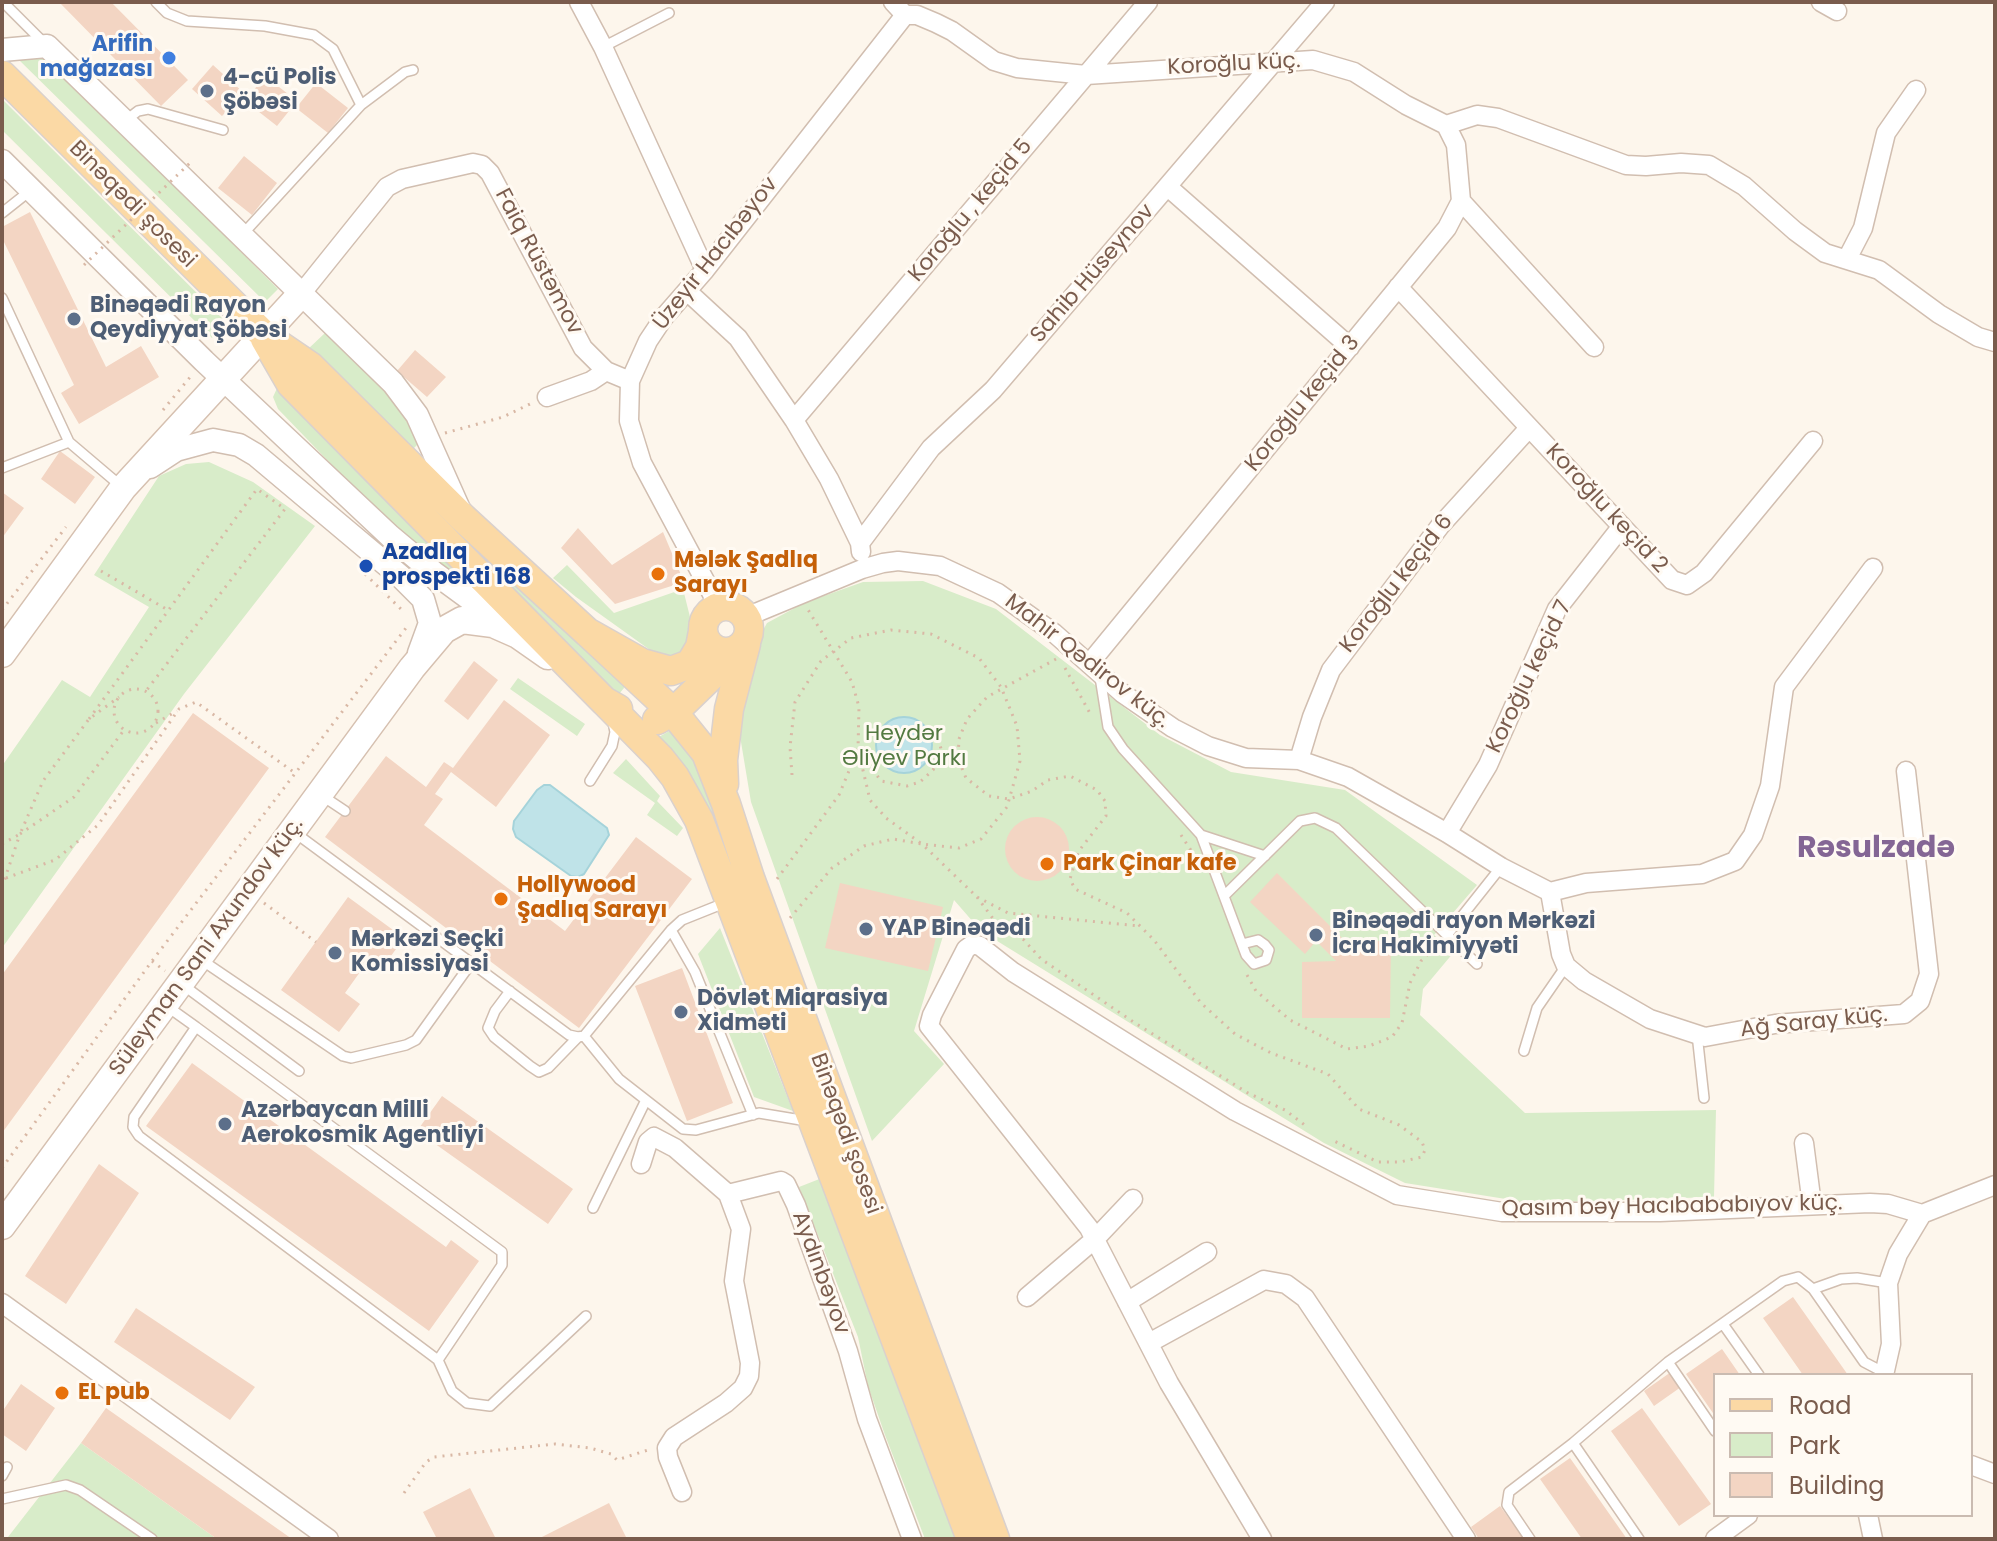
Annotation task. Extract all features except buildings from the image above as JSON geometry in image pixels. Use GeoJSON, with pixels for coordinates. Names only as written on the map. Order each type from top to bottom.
{"type":"FeatureCollection","features":[{"type":"Feature","properties":{"kind":"main road","name":"Binəqədi şosesi"},"geometry":{"type":"LineString","coordinates":[[2,75],[263,334]]}},
{"type":"Feature","properties":{"kind":"main road"},"geometry":{"type":"LineString","coordinates":[[2,654],[123,488],[301,294]]}},
{"type":"Feature","properties":{"kind":"main road"},"geometry":{"type":"LineString","coordinates":[[263,334],[310,366],[463,518],[587,632],[642,663],[671,671],[690,664],[700,647],[706,616],[719,607],[734,607],[745,634],[725,732],[723,778],[726,804]]}},
{"type":"Feature","properties":{"kind":"main road"},"geometry":{"type":"LineString","coordinates":[[263,334],[291,384],[597,694]]}},
{"type":"Feature","properties":{"kind":"main road","name":"Süleyman Sani Axundov küç."},"geometry":{"type":"LineString","coordinates":[[2,1226],[412,668],[444,630],[462,620],[493,624],[518,635]]}},
{"type":"Feature","properties":{"kind":"main road"},"geometry":{"type":"LineString","coordinates":[[703,631],[705,641],[717,651],[727,653],[745,634]]}},
{"type":"Feature","properties":{"kind":"main road","name":"Binəqədi şosesi"},"geometry":{"type":"LineString","coordinates":[[587,632],[673,712],[706,753],[995,1539]]}},
{"type":"Feature","properties":{"kind":"main road"},"geometry":{"type":"LineString","coordinates":[[518,635],[639,721],[658,720],[673,712],[745,634]]}},
{"type":"Feature","properties":{"kind":"main road","name":"Binəqədi şosesi"},"geometry":{"type":"LineString","coordinates":[[597,694],[644,740],[675,777],[699,820],[971,1539]]}},
{"type":"Feature","properties":{"kind":"street"},"geometry":{"type":"LineString","coordinates":[[579,2],[603,47],[705,270]]}},
{"type":"Feature","properties":{"kind":"street","name":"Koroğlu , keçid 5"},"geometry":{"type":"LineString","coordinates":[[794,420],[1148,2]]}},
{"type":"Feature","properties":{"kind":"street","name":"Sahib Hüseynov"},"geometry":{"type":"LineString","coordinates":[[860,543],[931,448],[993,390],[1325,2]]}},
{"type":"Feature","properties":{"kind":"street","name":"Koroğlu küç."},"geometry":{"type":"LineString","coordinates":[[911,8],[952,31],[994,61],[1017,68],[1086,75],[1313,60],[1354,72],[1406,105],[1446,125]]}},
{"type":"Feature","properties":{"kind":"street","name":"Üzeyir Hacıbəyov"},"geometry":{"type":"LineString","coordinates":[[719,607],[642,463],[629,421],[630,381],[648,341],[664,317],[705,270],[911,8]]}},
{"type":"Feature","properties":{"kind":"street"},"geometry":{"type":"LineString","coordinates":[[2,50],[47,46],[393,383],[417,415],[463,518]]}},
{"type":"Feature","properties":{"kind":"street"},"geometry":{"type":"LineString","coordinates":[[1847,259],[1863,228],[1886,133],[1916,90]]}},
{"type":"Feature","properties":{"kind":"street"},"geometry":{"type":"LineString","coordinates":[[1594,347],[1461,201],[1456,145],[1446,125],[1477,115],[1498,118],[1626,165],[1709,165],[1744,186],[1825,253],[1879,270],[1939,314],[1978,337],[1995,342]]}},
{"type":"Feature","properties":{"kind":"street"},"geometry":{"type":"LineString","coordinates":[[2,161],[223,378],[390,536],[518,635]]}},
{"type":"Feature","properties":{"kind":"street","name":"Faiq Rüstəmov"},"geometry":{"type":"LineString","coordinates":[[301,294],[387,187],[402,179],[473,163],[482,165],[490,173],[583,348],[606,371],[630,381]]}},
{"type":"Feature","properties":{"kind":"street"},"geometry":{"type":"LineString","coordinates":[[1168,187],[1350,347]]}},
{"type":"Feature","properties":{"kind":"street","name":"Koroğlu keçid 3"},"geometry":{"type":"LineString","coordinates":[[1094,669],[1447,228],[1461,201]]}},
{"type":"Feature","properties":{"kind":"street","name":"Koroğlu keçid 2"},"geometry":{"type":"LineString","coordinates":[[1398,287],[1672,580],[1687,585],[1704,573],[1813,441]]}},
{"type":"Feature","properties":{"kind":"street"},"geometry":{"type":"LineString","coordinates":[[687,291],[738,338],[794,420],[829,479],[860,543],[862,569]]}},
{"type":"Feature","properties":{"kind":"street"},"geometry":{"type":"LineString","coordinates":[[542,399],[591,381],[606,371]]}},
{"type":"Feature","properties":{"kind":"street","name":"Koroğlu keçid 6"},"geometry":{"type":"LineString","coordinates":[[1299,760],[1331,670],[1440,526],[1529,428]]}},
{"type":"Feature","properties":{"kind":"street"},"geometry":{"type":"LineString","coordinates":[[123,488],[176,450],[196,443],[213,440],[228,442],[256,455],[423,599],[430,623],[428,636],[412,668]]}},
{"type":"Feature","properties":{"kind":"street","name":"Koroğlu keçid 7"},"geometry":{"type":"LineString","coordinates":[[1447,833],[1488,765],[1557,609],[1622,526]]}},
{"type":"Feature","properties":{"kind":"street","name":"Mahir Qədirov küç."},"geometry":{"type":"LineString","coordinates":[[745,634],[800,595],[862,569],[898,561],[940,566],[998,593],[1054,633],[1122,693],[1173,728],[1208,746],[1246,758],[1299,760],[1348,777],[1501,867],[1550,892]]}},
{"type":"Feature","properties":{"kind":"street"},"geometry":{"type":"LineString","coordinates":[[1566,966],[1550,892],[1586,883],[1702,874],[1735,861],[1753,835],[1770,786],[1784,687],[1873,568]]}},
{"type":"Feature","properties":{"kind":"street","name":"Ağ Saray küç."},"geometry":{"type":"LineString","coordinates":[[1566,966],[1584,981],[1650,1019],[1705,1037],[1775,1024],[1904,1014],[1920,1001],[1929,974],[1906,771]]}},
{"type":"Feature","properties":{"kind":"street","name":"Qasım bəy Hacıbababıyov küç."},"geometry":{"type":"LineString","coordinates":[[1095,1239],[929,1026],[966,949],[973,944],[1235,1111],[1397,1195],[1502,1212],[1660,1212],[1888,1204],[1922,1214]]}},
{"type":"Feature","properties":{"kind":"street"},"geometry":{"type":"LineString","coordinates":[[641,1164],[648,1142],[654,1137],[675,1148],[728,1194],[741,1229],[734,1281],[750,1363],[749,1376],[743,1388],[726,1403],[674,1437],[667,1448],[682,1492]]}},
{"type":"Feature","properties":{"kind":"street"},"geometry":{"type":"LineString","coordinates":[[1804,1143],[1812,1205]]}},
{"type":"Feature","properties":{"kind":"street","name":"Aydınbəyov"},"geometry":{"type":"LineString","coordinates":[[728,1194],[781,1181],[786,1184],[848,1351],[867,1419],[912,1539]]}},
{"type":"Feature","properties":{"kind":"street"},"geometry":{"type":"LineString","coordinates":[[1884,1373],[1891,1344],[1888,1283],[1898,1254],[1922,1214],[1995,1185]]}},
{"type":"Feature","properties":{"kind":"street"},"geometry":{"type":"LineString","coordinates":[[1027,1297],[1095,1239],[1133,1199]]}},
{"type":"Feature","properties":{"kind":"street"},"geometry":{"type":"LineString","coordinates":[[1095,1239],[1169,1383],[1262,1539]]}},
{"type":"Feature","properties":{"kind":"street"},"geometry":{"type":"LineString","coordinates":[[1127,1302],[1207,1252]]}},
{"type":"Feature","properties":{"kind":"street"},"geometry":{"type":"LineString","coordinates":[[1149,1343],[1264,1280],[1286,1284],[1305,1298],[1466,1539]]}},
{"type":"Feature","properties":{"kind":"street"},"geometry":{"type":"LineString","coordinates":[[2,1303],[329,1539]]}},
{"type":"Feature","properties":{"kind":"street"},"geometry":{"type":"LineString","coordinates":[[1973,1466],[1995,1474]]}},
{"type":"Feature","properties":{"kind":"street"},"geometry":{"type":"LineString","coordinates":[[1715,1539],[1745,1517]]}},
{"type":"Feature","properties":{"kind":"street"},"geometry":{"type":"LineString","coordinates":[[1868,1517],[1873,1539]]}},
{"type":"Feature","properties":{"kind":"lane"},"geometry":{"type":"LineString","coordinates":[[3,2],[47,46]]}},
{"type":"Feature","properties":{"kind":"lane"},"geometry":{"type":"LineString","coordinates":[[156,2],[167,13],[187,21],[265,26],[314,35],[333,49],[361,105]]}},
{"type":"Feature","properties":{"kind":"lane"},"geometry":{"type":"LineString","coordinates":[[603,47],[669,13]]}},
{"type":"Feature","properties":{"kind":"lane"},"geometry":{"type":"LineString","coordinates":[[242,235],[361,105],[405,72],[413,70]]}},
{"type":"Feature","properties":{"kind":"lane"},"geometry":{"type":"LineString","coordinates":[[125,121],[138,111],[148,109],[223,130]]}},
{"type":"Feature","properties":{"kind":"lane"},"geometry":{"type":"LineString","coordinates":[[2,213],[31,190]]}},
{"type":"Feature","properties":{"kind":"lane"},"geometry":{"type":"LineString","coordinates":[[2,298],[69,442],[123,488]]}},
{"type":"Feature","properties":{"kind":"lane"},"geometry":{"type":"LineString","coordinates":[[2,468],[69,442]]}},
{"type":"Feature","properties":{"kind":"lane"},"geometry":{"type":"LineString","coordinates":[[1094,669],[1108,727],[1123,749],[1201,835],[1242,944]]}},
{"type":"Feature","properties":{"kind":"lane"},"geometry":{"type":"LineString","coordinates":[[590,781],[608,756],[615,732],[597,694]]}},
{"type":"Feature","properties":{"kind":"lane"},"geometry":{"type":"LineString","coordinates":[[320,794],[345,811]]}},
{"type":"Feature","properties":{"kind":"lane"},"geometry":{"type":"LineString","coordinates":[[1224,896],[1300,821],[1315,818],[1336,828],[1477,964]]}},
{"type":"Feature","properties":{"kind":"lane"},"geometry":{"type":"LineString","coordinates":[[293,831],[569,1035],[581,1036],[619,1079],[683,1129],[696,1130],[759,1113],[814,1123]]}},
{"type":"Feature","properties":{"kind":"lane"},"geometry":{"type":"LineString","coordinates":[[1201,835],[1265,856]]}},
{"type":"Feature","properties":{"kind":"lane"},"geometry":{"type":"LineString","coordinates":[[1447,935],[1501,867]]}},
{"type":"Feature","properties":{"kind":"lane"},"geometry":{"type":"LineString","coordinates":[[510,991],[495,1011],[488,1028],[494,1037],[539,1072],[548,1068],[581,1036],[682,920],[730,900]]}},
{"type":"Feature","properties":{"kind":"lane"},"geometry":{"type":"LineString","coordinates":[[671,930],[695,972],[753,1115]]}},
{"type":"Feature","properties":{"kind":"lane"},"geometry":{"type":"LineString","coordinates":[[199,958],[343,1056],[351,1058],[416,1040],[472,962]]}},
{"type":"Feature","properties":{"kind":"lane"},"geometry":{"type":"LineString","coordinates":[[1524,1051],[1537,1008],[1566,966]]}},
{"type":"Feature","properties":{"kind":"lane"},"geometry":{"type":"LineString","coordinates":[[180,983],[299,1071]]}},
{"type":"Feature","properties":{"kind":"lane"},"geometry":{"type":"LineString","coordinates":[[165,1005],[502,1252],[502,1265],[438,1360]]}},
{"type":"Feature","properties":{"kind":"lane"},"geometry":{"type":"LineString","coordinates":[[196,1027],[134,1117],[133,1127],[139,1136],[438,1360],[452,1391],[467,1403],[490,1406],[586,1316]]}},
{"type":"Feature","properties":{"kind":"lane"},"geometry":{"type":"LineString","coordinates":[[1697,1034],[1704,1098]]}},
{"type":"Feature","properties":{"kind":"lane"},"geometry":{"type":"LineString","coordinates":[[593,1208],[646,1100]]}},
{"type":"Feature","properties":{"kind":"lane"},"geometry":{"type":"LineString","coordinates":[[1530,1539],[1507,1505],[1509,1492],[1573,1443],[1668,1362],[1783,1281],[1798,1277],[1813,1289],[1864,1362],[1882,1373]]}},
{"type":"Feature","properties":{"kind":"lane"},"geometry":{"type":"LineString","coordinates":[[1813,1289],[1841,1279],[1888,1283]]}},
{"type":"Feature","properties":{"kind":"lane"},"geometry":{"type":"LineString","coordinates":[[1723,1324],[1758,1373]]}},
{"type":"Feature","properties":{"kind":"lane"},"geometry":{"type":"LineString","coordinates":[[1668,1362],[1713,1428]]}},
{"type":"Feature","properties":{"kind":"lane"},"geometry":{"type":"LineString","coordinates":[[1573,1443],[1639,1539]]}},
{"type":"Feature","properties":{"kind":"lane"},"geometry":{"type":"LineString","coordinates":[[2,1499],[66,1485],[80,1490],[152,1539]]}},
{"type":"Feature","properties":{"kind":"path"},"geometry":{"type":"LineString","coordinates":[[84,265],[193,160]]}},
{"type":"Feature","properties":{"kind":"path"},"geometry":{"type":"LineString","coordinates":[[503,417],[542,399]]}},
{"type":"Feature","properties":{"kind":"path"},"geometry":{"type":"LineString","coordinates":[[2,887],[43,781],[257,489],[285,509],[146,691]]}},
{"type":"Feature","properties":{"kind":"path"},"geometry":{"type":"LineString","coordinates":[[2,1168],[152,961],[412,620],[355,565]]}},
{"type":"Feature","properties":{"kind":"path"},"geometry":{"type":"LineString","coordinates":[[101,571],[168,610]]}},
{"type":"Feature","properties":{"kind":"path"},"geometry":{"type":"LineString","coordinates":[[800,595],[852,682],[859,707],[858,749],[870,800],[886,818],[922,844],[977,897],[1000,928],[1024,940],[1041,959],[1135,1023],[1248,1093],[1285,1110],[1310,1130]]}},
{"type":"Feature","properties":{"kind":"path"},"geometry":{"type":"LineString","coordinates":[[790,918],[832,868],[864,846],[893,839],[959,848],[981,839],[1007,807],[1020,761],[1017,726],[1001,687],[979,658],[931,634],[891,630],[851,638],[821,661],[795,702],[790,747],[792,775]]}},
{"type":"Feature","properties":{"kind":"path"},"geometry":{"type":"LineString","coordinates":[[1059,657],[1001,687],[967,719],[959,739],[958,759],[966,778],[989,796],[1009,799],[1032,791],[1048,780],[1070,776],[1097,790],[1105,801],[1106,816],[1078,852],[1070,879],[1075,889],[1127,913],[1154,940],[1201,1003],[1235,1034],[1271,1053],[1328,1074],[1359,1109],[1399,1125],[1422,1142],[1425,1150],[1422,1157],[1400,1162],[1378,1162],[1328,1138]]}},
{"type":"Feature","properties":{"kind":"path"},"geometry":{"type":"LineString","coordinates":[[89,719],[131,689],[146,691],[157,702],[156,723]]}},
{"type":"Feature","properties":{"kind":"path"},"geometry":{"type":"LineString","coordinates":[[119,697],[113,712],[118,726],[124,730],[138,734],[196,702],[295,773]]}},
{"type":"Feature","properties":{"kind":"path"},"geometry":{"type":"LineString","coordinates":[[6,878],[55,860],[98,825],[179,709]]}},
{"type":"Feature","properties":{"kind":"path"},"geometry":{"type":"LineString","coordinates":[[858,749],[881,781],[907,786],[920,782],[933,770],[942,752],[935,729]]}},
{"type":"Feature","properties":{"kind":"path"},"geometry":{"type":"LineString","coordinates":[[2,844],[74,797],[124,730]]}},
{"type":"Feature","properties":{"kind":"path"},"geometry":{"type":"LineString","coordinates":[[777,879],[839,795],[858,749]]}},
{"type":"Feature","properties":{"kind":"path"},"geometry":{"type":"LineString","coordinates":[[248,891],[316,942]]}},
{"type":"Feature","properties":{"kind":"path"},"geometry":{"type":"LineString","coordinates":[[977,897],[1008,913],[1139,926]]}},
{"type":"Feature","properties":{"kind":"path"},"geometry":{"type":"LineString","coordinates":[[404,1493],[426,1462],[434,1457],[555,1444],[590,1448],[611,1454],[617,1460],[648,1449],[667,1448]]}},
{"type":"Feature","properties":{"kind":"green space"},"geometry":{"type":"Polygon","coordinates":[[[44,56],[278,289],[265,302],[19,60],[44,56]]]}},
{"type":"Feature","properties":{"kind":"green space"},"geometry":{"type":"Polygon","coordinates":[[[2,99],[227,323],[212,338],[2,130],[2,99]]]}},
{"type":"Feature","properties":{"kind":"green space"},"geometry":{"type":"Polygon","coordinates":[[[325,333],[394,399],[419,443],[412,450],[307,350],[325,333]]]}},
{"type":"Feature","properties":{"kind":"green space"},"geometry":{"type":"Polygon","coordinates":[[[278,386],[496,605],[441,568],[333,466],[278,409],[273,397],[278,386]]]}},
{"type":"Feature","properties":{"kind":"green space"},"geometry":{"type":"Polygon","coordinates":[[[209,462],[253,482],[315,526],[184,694],[2,948],[2,766],[62,680],[90,697],[149,607],[94,575],[159,476],[186,464],[209,462]]]}},
{"type":"Feature","properties":{"kind":"green space"},"geometry":{"type":"Polygon","coordinates":[[[441,518],[623,680],[624,688],[619,694],[612,693],[441,518]]]}},
{"type":"Feature","properties":{"kind":"green space"},"geometry":{"type":"Polygon","coordinates":[[[567,565],[614,613],[683,589],[695,637],[681,659],[664,660],[553,578],[567,565]]]}},
{"type":"Feature","properties":{"kind":"green space","name":"Heydər Əliyev Parkı"},"geometry":{"type":"Polygon","coordinates":[[[923,581],[996,609],[1160,735],[1231,772],[1345,790],[1477,885],[1434,935],[1454,952],[1423,989],[1420,1015],[1525,1113],[1716,1110],[1714,1197],[1531,1203],[1405,1183],[1324,1143],[981,931],[954,900],[914,1031],[944,1064],[872,1141],[751,802],[739,730],[747,675],[756,643],[767,623],[804,603],[863,582],[923,581]]]}},
{"type":"Feature","properties":{"kind":"green space"},"geometry":{"type":"Polygon","coordinates":[[[518,678],[585,724],[577,736],[510,689],[518,678]]]}},
{"type":"Feature","properties":{"kind":"green space"},"geometry":{"type":"Polygon","coordinates":[[[671,730],[700,763],[726,835],[692,780],[657,738],[671,730]]]}},
{"type":"Feature","properties":{"kind":"green space"},"geometry":{"type":"Polygon","coordinates":[[[626,759],[660,796],[657,801],[683,828],[677,836],[647,815],[655,803],[613,773],[626,759]]]}},
{"type":"Feature","properties":{"kind":"green space"},"geometry":{"type":"Polygon","coordinates":[[[720,928],[793,1111],[754,1097],[698,954],[720,928]]]}},
{"type":"Feature","properties":{"kind":"green space"},"geometry":{"type":"Polygon","coordinates":[[[822,1178],[958,1539],[925,1539],[885,1435],[868,1386],[858,1337],[799,1187],[822,1178]]]}},
{"type":"Feature","properties":{"kind":"green space"},"geometry":{"type":"Polygon","coordinates":[[[81,1443],[217,1539],[8,1537],[81,1443]]]}},
{"type":"Feature","properties":{"kind":"water"},"geometry":{"type":"Polygon","coordinates":[[[904,717],[924,725],[932,745],[924,765],[904,773],[884,765],[876,745],[884,725],[904,717]]]}},
{"type":"Feature","properties":{"kind":"water"},"geometry":{"type":"Polygon","coordinates":[[[544,785],[550,785],[607,828],[609,835],[584,874],[578,877],[571,876],[516,837],[513,829],[514,821],[544,785]]]}},
{"type":"Feature","properties":{"kind":"place","name":"Arifin mağazası"},"geometry":{"type":"Point","coordinates":[169,58]}},
{"type":"Feature","properties":{"kind":"place","name":"4-cü Polis Şöbəsi"},"geometry":{"type":"Point","coordinates":[207,91]}},
{"type":"Feature","properties":{"kind":"place","name":"Binəqədi Rayon Qeydiyyat Şöbəsi"},"geometry":{"type":"Point","coordinates":[74,319]}},
{"type":"Feature","properties":{"kind":"place","name":"Azadlıq prospekti 168"},"geometry":{"type":"Point","coordinates":[366,566]}},
{"type":"Feature","properties":{"kind":"place","name":"Mələk Şadlıq Sarayı"},"geometry":{"type":"Point","coordinates":[658,574]}},
{"type":"Feature","properties":{"kind":"place","name":"Park Çinar kafe"},"geometry":{"type":"Point","coordinates":[1047,864]}},
{"type":"Feature","properties":{"kind":"place","name":"Hollywood Şadlıq Sarayı"},"geometry":{"type":"Point","coordinates":[501,899]}},
{"type":"Feature","properties":{"kind":"place","name":"YAP Binəqədi"},"geometry":{"type":"Point","coordinates":[866,929]}},
{"type":"Feature","properties":{"kind":"place","name":"Binəqədi rayon Mərkəzi İcra Hakimiyyəti"},"geometry":{"type":"Point","coordinates":[1316,935]}},
{"type":"Feature","properties":{"kind":"place","name":"Mərkəzi Seçki Komissiyasi"},"geometry":{"type":"Point","coordinates":[335,953]}},
{"type":"Feature","properties":{"kind":"place","name":"Dövlət Miqrasiya Xidməti"},"geometry":{"type":"Point","coordinates":[681,1012]}},
{"type":"Feature","properties":{"kind":"place","name":"Azərbaycan Milli Aerokosmik Agentliyi"},"geometry":{"type":"Point","coordinates":[225,1124]}},
{"type":"Feature","properties":{"kind":"place","name":"EL pub"},"geometry":{"type":"Point","coordinates":[62,1393]}},
{"type":"Feature","properties":{"kind":"district","name":"Rəsulzadə"},"geometry":{"type":"Point","coordinates":[1876,849]}}]}
